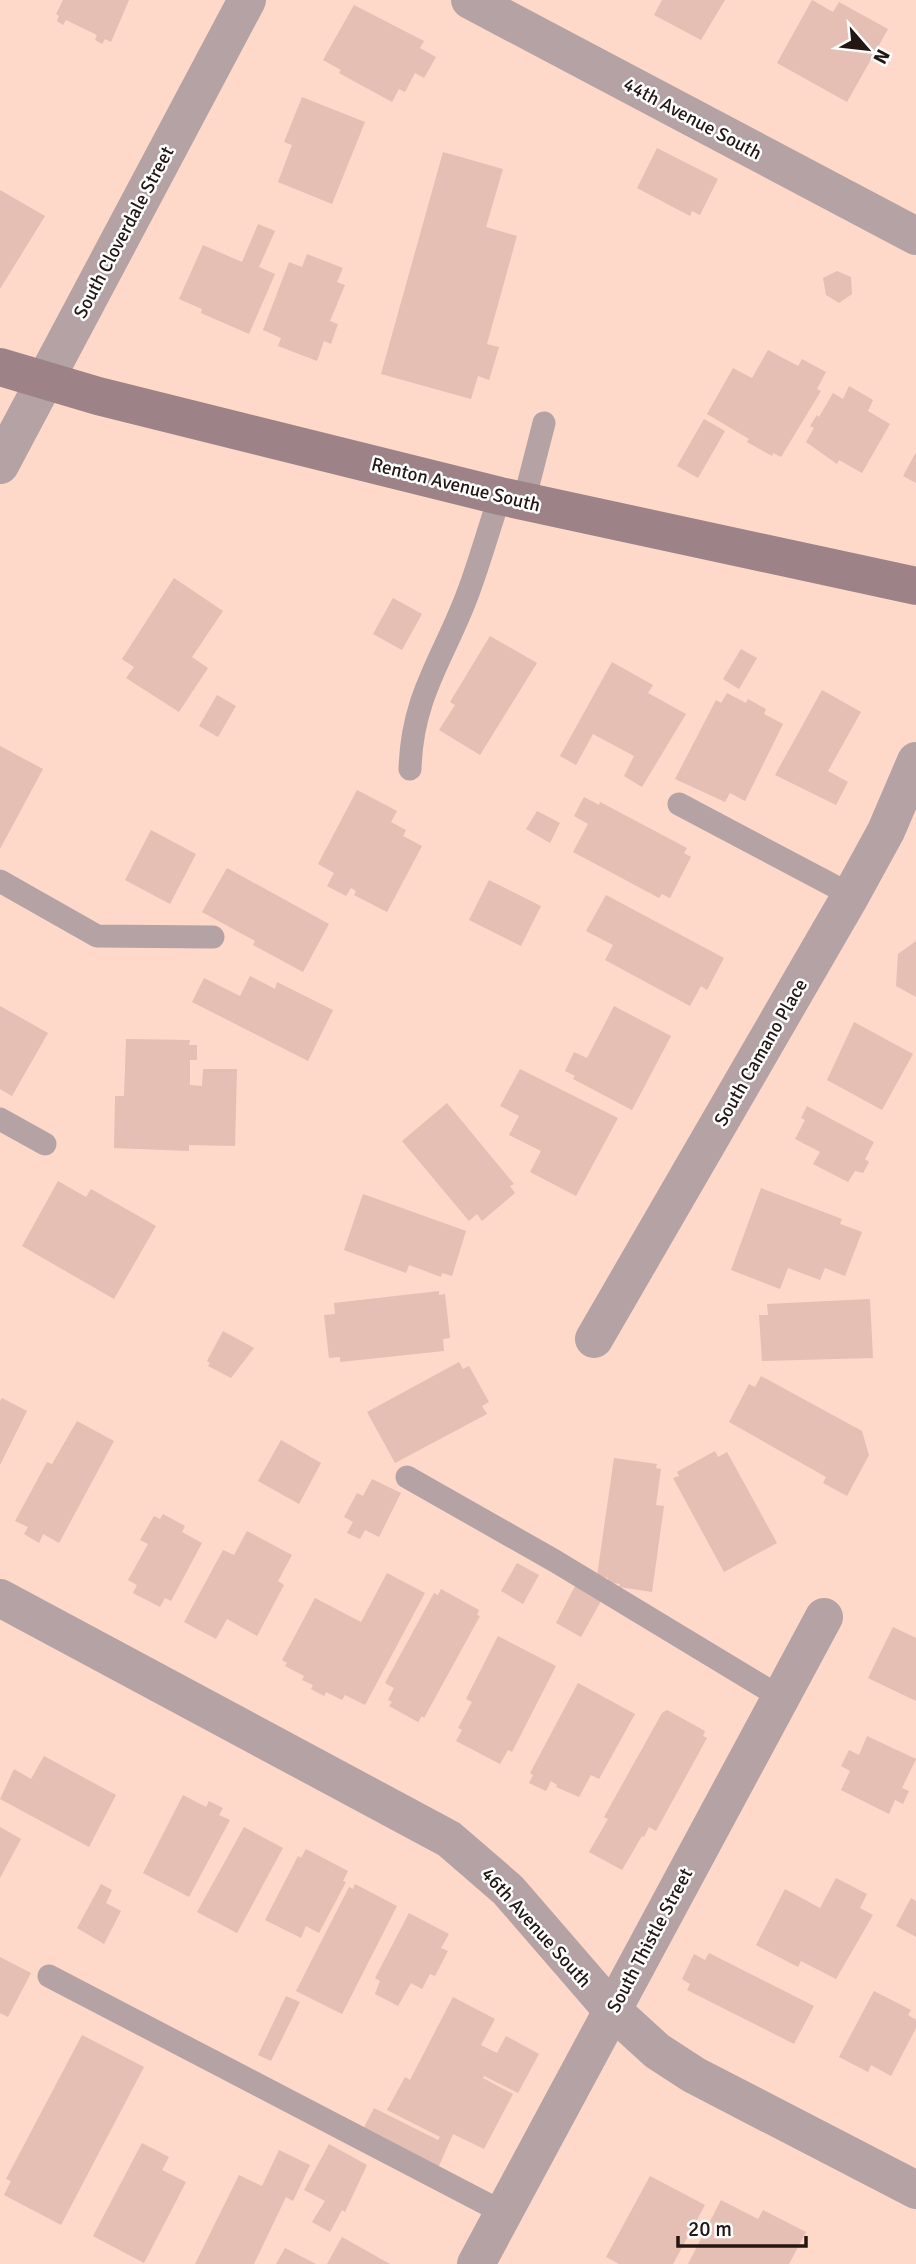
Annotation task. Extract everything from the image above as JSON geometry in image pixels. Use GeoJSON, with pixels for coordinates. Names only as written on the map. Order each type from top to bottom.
{"type":"FeatureCollection","features":[{"type":"Feature","properties":{"kind":"main road","name":"Renton Avenue South"},"geometry":{"type":"LineString","coordinates":[[0,367],[44,381],[512,498],[916,586]]}},
{"type":"Feature","properties":{"kind":"street","name":"South Cloverdale Street"},"geometry":{"type":"LineString","coordinates":[[0,465],[247,0]]}},
{"type":"Feature","properties":{"kind":"street","name":"44th Avenue South"},"geometry":{"type":"LineString","coordinates":[[470,0],[916,236]]}},
{"type":"Feature","properties":{"kind":"street","name":"South Camano Place"},"geometry":{"type":"LineString","coordinates":[[594,1339],[851,895],[886,831],[916,761]]}},
{"type":"Feature","properties":{"kind":"street","name":"46th Avenue South"},"geometry":{"type":"LineString","coordinates":[[0,1598],[449,1839],[508,1890],[611,2009],[657,2051],[694,2075],[916,2190]]}},
{"type":"Feature","properties":{"kind":"street","name":"South Thistle Street"},"geometry":{"type":"LineString","coordinates":[[477,2264],[611,2009],[824,1617]]}},
{"type":"Feature","properties":{"kind":"lane"},"geometry":{"type":"LineString","coordinates":[[410,769],[415,720],[429,676],[544,423]]}},
{"type":"Feature","properties":{"kind":"lane"},"geometry":{"type":"LineString","coordinates":[[679,804],[851,895]]}},
{"type":"Feature","properties":{"kind":"lane"},"geometry":{"type":"LineString","coordinates":[[0,881],[97,936],[213,937]]}},
{"type":"Feature","properties":{"kind":"lane"},"geometry":{"type":"LineString","coordinates":[[0,1119],[45,1144]]}},
{"type":"Feature","properties":{"kind":"lane"},"geometry":{"type":"LineString","coordinates":[[407,1477],[555,1561],[780,1697]]}},
{"type":"Feature","properties":{"kind":"lane"},"geometry":{"type":"LineString","coordinates":[[49,1976],[504,2213]]}},
{"type":"Feature","properties":{"kind":"building"},"geometry":{"type":"Polygon","coordinates":[[[63,0],[129,0],[111,42],[105,39],[102,44],[95,40],[97,35],[66,20],[63,25],[57,21],[59,16],[56,14],[63,0]]]}},
{"type":"Feature","properties":{"kind":"building"},"geometry":{"type":"Polygon","coordinates":[[[662,0],[725,0],[701,40],[654,15],[662,0]]]}},
{"type":"Feature","properties":{"kind":"building"},"geometry":{"type":"Polygon","coordinates":[[[812,0],[833,12],[839,2],[888,29],[847,102],[777,63],[812,0]]]}},
{"type":"Feature","properties":{"kind":"building"},"geometry":{"type":"Polygon","coordinates":[[[354,5],[424,41],[420,48],[436,57],[424,78],[415,73],[405,92],[399,89],[392,102],[339,73],[341,70],[323,60],[354,5]]]}},
{"type":"Feature","properties":{"kind":"building"},"geometry":{"type":"Polygon","coordinates":[[[302,97],[365,122],[332,204],[278,182],[292,145],[284,142],[302,97]]]}},
{"type":"Feature","properties":{"kind":"building"},"geometry":{"type":"Polygon","coordinates":[[[657,148],[718,179],[700,215],[692,211],[690,216],[637,188],[657,148]]]}},
{"type":"Feature","properties":{"kind":"building"},"geometry":{"type":"Polygon","coordinates":[[[443,152],[503,169],[486,227],[517,236],[487,344],[499,347],[489,380],[478,376],[471,399],[381,374],[443,152]]]}},
{"type":"Feature","properties":{"kind":"building"},"geometry":{"type":"Polygon","coordinates":[[[0,190],[45,216],[0,289],[0,190]]]}},
{"type":"Feature","properties":{"kind":"building"},"geometry":{"type":"Polygon","coordinates":[[[258,224],[275,231],[259,267],[275,274],[249,334],[201,313],[202,309],[179,299],[203,245],[242,262],[258,224]]]}},
{"type":"Feature","properties":{"kind":"building"},"geometry":{"type":"Polygon","coordinates":[[[307,254],[343,268],[337,282],[345,285],[330,321],[338,324],[331,344],[324,341],[317,361],[278,346],[281,338],[263,330],[289,262],[302,267],[307,254]]]}},
{"type":"Feature","properties":{"kind":"building"},"geometry":{"type":"Polygon","coordinates":[[[837,271],[851,277],[852,294],[839,303],[826,295],[823,278],[837,271]]]}},
{"type":"Feature","properties":{"kind":"building"},"geometry":{"type":"Polygon","coordinates":[[[768,350],[798,366],[802,359],[826,372],[817,389],[821,391],[781,457],[773,453],[772,456],[747,442],[749,439],[707,414],[733,368],[752,378],[768,350]]]}},
{"type":"Feature","properties":{"kind":"building"},"geometry":{"type":"Polygon","coordinates":[[[849,386],[873,400],[868,411],[890,424],[862,473],[839,460],[837,464],[806,442],[814,428],[810,426],[817,415],[819,417],[833,393],[843,399],[849,386]]]}},
{"type":"Feature","properties":{"kind":"building"},"geometry":{"type":"Polygon","coordinates":[[[704,419],[725,431],[698,478],[677,466],[704,419]]]}},
{"type":"Feature","properties":{"kind":"building"},"geometry":{"type":"Polygon","coordinates":[[[916,452],[916,483],[903,476],[916,452]]]}},
{"type":"Feature","properties":{"kind":"building"},"geometry":{"type":"Polygon","coordinates":[[[174,578],[223,611],[192,657],[208,668],[179,712],[126,678],[134,667],[122,659],[174,578]]]}},
{"type":"Feature","properties":{"kind":"building"},"geometry":{"type":"Polygon","coordinates":[[[393,598],[422,614],[402,650],[373,634],[393,598]]]}},
{"type":"Feature","properties":{"kind":"building"},"geometry":{"type":"Polygon","coordinates":[[[490,636],[537,663],[480,755],[439,730],[455,705],[450,702],[490,636]]]}},
{"type":"Feature","properties":{"kind":"building"},"geometry":{"type":"Polygon","coordinates":[[[741,649],[757,658],[739,689],[723,679],[741,649]]]}},
{"type":"Feature","properties":{"kind":"building"},"geometry":{"type":"Polygon","coordinates":[[[612,662],[653,685],[648,693],[686,714],[642,787],[624,776],[634,756],[593,734],[576,765],[560,756],[612,662]]]}},
{"type":"Feature","properties":{"kind":"building"},"geometry":{"type":"Polygon","coordinates":[[[822,690],[861,712],[828,771],[848,782],[836,805],[775,775],[822,690]]]}},
{"type":"Feature","properties":{"kind":"building"},"geometry":{"type":"Polygon","coordinates":[[[727,693],[746,703],[748,699],[766,709],[764,714],[783,724],[745,801],[730,793],[725,802],[675,779],[716,700],[721,703],[727,693]]]}},
{"type":"Feature","properties":{"kind":"building"},"geometry":{"type":"Polygon","coordinates":[[[217,695],[236,706],[218,737],[199,726],[217,695]]]}},
{"type":"Feature","properties":{"kind":"building"},"geometry":{"type":"Polygon","coordinates":[[[0,746],[43,769],[0,849],[0,746]]]}},
{"type":"Feature","properties":{"kind":"building"},"geometry":{"type":"Polygon","coordinates":[[[357,790],[397,811],[391,822],[406,830],[403,836],[422,846],[387,912],[354,895],[356,891],[351,888],[346,896],[327,886],[334,873],[318,864],[357,790]]]}},
{"type":"Feature","properties":{"kind":"building"},"geometry":{"type":"Polygon","coordinates":[[[584,797],[599,805],[600,802],[687,848],[684,853],[691,857],[670,898],[662,894],[659,898],[573,852],[588,824],[574,816],[584,797]]]}},
{"type":"Feature","properties":{"kind":"building"},"geometry":{"type":"Polygon","coordinates":[[[537,811],[560,823],[550,843],[526,829],[537,811]]]}},
{"type":"Feature","properties":{"kind":"building"},"geometry":{"type":"Polygon","coordinates":[[[151,830],[196,854],[170,904],[125,880],[151,830]]]}},
{"type":"Feature","properties":{"kind":"building"},"geometry":{"type":"Polygon","coordinates":[[[227,868],[329,924],[303,972],[253,945],[255,941],[202,912],[227,868]]]}},
{"type":"Feature","properties":{"kind":"building"},"geometry":{"type":"Polygon","coordinates":[[[489,880],[541,906],[521,946],[469,920],[489,880]]]}},
{"type":"Feature","properties":{"kind":"building"},"geometry":{"type":"Polygon","coordinates":[[[606,895],[724,958],[707,990],[701,986],[690,1006],[605,960],[613,945],[586,931],[606,895]]]}},
{"type":"Feature","properties":{"kind":"building"},"geometry":{"type":"Polygon","coordinates":[[[916,941],[916,997],[896,986],[898,954],[916,941]]]}},
{"type":"Feature","properties":{"kind":"building"},"geometry":{"type":"Polygon","coordinates":[[[250,976],[275,989],[277,982],[333,1010],[308,1061],[192,1002],[204,978],[240,996],[250,976]]]}},
{"type":"Feature","properties":{"kind":"building"},"geometry":{"type":"Polygon","coordinates":[[[0,1006],[48,1033],[12,1096],[0,1089],[0,1006]]]}},
{"type":"Feature","properties":{"kind":"building"},"geometry":{"type":"Polygon","coordinates":[[[614,1006],[671,1036],[632,1110],[573,1079],[575,1076],[565,1071],[574,1052],[587,1058],[614,1006]]]}},
{"type":"Feature","properties":{"kind":"building"},"geometry":{"type":"Polygon","coordinates":[[[854,1022],[913,1054],[882,1110],[827,1080],[854,1022]]]}},
{"type":"Feature","properties":{"kind":"building"},"geometry":{"type":"Polygon","coordinates":[[[126,1039],[190,1040],[189,1045],[197,1045],[197,1060],[190,1060],[190,1085],[202,1086],[203,1069],[237,1069],[235,1146],[189,1145],[189,1151],[114,1148],[115,1096],[124,1096],[126,1039]]]}},
{"type":"Feature","properties":{"kind":"building"},"geometry":{"type":"Polygon","coordinates":[[[520,1069],[618,1118],[576,1196],[530,1172],[541,1151],[509,1135],[519,1116],[500,1106],[520,1069]]]}},
{"type":"Feature","properties":{"kind":"building"},"geometry":{"type":"Polygon","coordinates":[[[447,1103],[514,1184],[510,1186],[515,1193],[482,1221],[477,1214],[469,1221],[402,1141],[447,1103]]]}},
{"type":"Feature","properties":{"kind":"building"},"geometry":{"type":"Polygon","coordinates":[[[807,1106],[874,1142],[865,1159],[869,1162],[863,1173],[855,1171],[848,1182],[813,1164],[820,1152],[795,1139],[805,1120],[801,1118],[807,1106]]]}},
{"type":"Feature","properties":{"kind":"building"},"geometry":{"type":"Polygon","coordinates":[[[58,1181],[86,1197],[91,1189],[156,1226],[114,1299],[22,1246],[58,1181]]]}},
{"type":"Feature","properties":{"kind":"building"},"geometry":{"type":"Polygon","coordinates":[[[761,1188],[842,1219],[840,1224],[862,1232],[845,1276],[825,1268],[820,1280],[788,1268],[780,1289],[731,1270],[761,1188]]]}},
{"type":"Feature","properties":{"kind":"building"},"geometry":{"type":"Polygon","coordinates":[[[363,1194],[466,1231],[452,1276],[442,1273],[441,1277],[409,1265],[406,1273],[344,1250],[363,1194]]]}},
{"type":"Feature","properties":{"kind":"building"},"geometry":{"type":"Polygon","coordinates":[[[439,1291],[439,1295],[445,1294],[450,1338],[443,1339],[444,1351],[340,1362],[340,1357],[329,1358],[324,1315],[335,1314],[334,1303],[439,1291]]]}},
{"type":"Feature","properties":{"kind":"building"},"geometry":{"type":"Polygon","coordinates":[[[870,1299],[873,1358],[762,1361],[759,1315],[768,1315],[767,1304],[870,1299]]]}},
{"type":"Feature","properties":{"kind":"building"},"geometry":{"type":"Polygon","coordinates":[[[223,1331],[254,1348],[231,1378],[208,1366],[210,1363],[207,1361],[223,1331]]]}},
{"type":"Feature","properties":{"kind":"building"},"geometry":{"type":"Polygon","coordinates":[[[459,1362],[463,1369],[469,1366],[489,1402],[482,1406],[487,1414],[395,1463],[367,1412],[459,1362]]]}},
{"type":"Feature","properties":{"kind":"building"},"geometry":{"type":"Polygon","coordinates":[[[761,1376],[862,1431],[869,1455],[847,1496],[823,1483],[826,1477],[729,1422],[749,1384],[755,1387],[761,1376]]]}},
{"type":"Feature","properties":{"kind":"building"},"geometry":{"type":"Polygon","coordinates":[[[2,1398],[27,1411],[0,1465],[0,1401],[2,1398]]]}},
{"type":"Feature","properties":{"kind":"building"},"geometry":{"type":"Polygon","coordinates":[[[77,1421],[114,1441],[59,1543],[43,1534],[39,1543],[24,1534],[28,1527],[15,1521],[47,1462],[52,1464],[77,1421]]]}},
{"type":"Feature","properties":{"kind":"building"},"geometry":{"type":"Polygon","coordinates":[[[281,1440],[321,1463],[299,1504],[258,1481],[281,1440]]]}},
{"type":"Feature","properties":{"kind":"building"},"geometry":{"type":"Polygon","coordinates":[[[715,1451],[718,1457],[727,1452],[777,1543],[724,1572],[673,1478],[679,1476],[677,1472],[715,1451]]]}},
{"type":"Feature","properties":{"kind":"building"},"geometry":{"type":"Polygon","coordinates":[[[614,1458],[657,1464],[656,1468],[661,1469],[656,1505],[664,1506],[652,1592],[619,1587],[620,1584],[607,1582],[608,1578],[597,1576],[614,1458]]]}},
{"type":"Feature","properties":{"kind":"building"},"geometry":{"type":"Polygon","coordinates":[[[372,1479],[401,1493],[379,1537],[365,1530],[360,1539],[347,1533],[353,1522],[344,1517],[357,1493],[363,1496],[372,1479]]]}},
{"type":"Feature","properties":{"kind":"building"},"geometry":{"type":"Polygon","coordinates":[[[163,1514],[185,1526],[182,1532],[202,1543],[171,1601],[165,1598],[160,1607],[133,1593],[137,1585],[128,1580],[148,1544],[140,1540],[154,1516],[160,1519],[163,1514]]]}},
{"type":"Feature","properties":{"kind":"building"},"geometry":{"type":"Polygon","coordinates":[[[247,1531],[292,1555],[278,1581],[284,1585],[257,1636],[227,1619],[216,1639],[184,1622],[223,1550],[234,1555],[247,1531]]]}},
{"type":"Feature","properties":{"kind":"building"},"geometry":{"type":"Polygon","coordinates":[[[517,1563],[539,1575],[523,1604],[501,1591],[517,1563]]]}},
{"type":"Feature","properties":{"kind":"building"},"geometry":{"type":"Polygon","coordinates":[[[387,1573],[425,1593],[365,1705],[345,1695],[342,1700],[326,1692],[324,1696],[311,1689],[313,1685],[302,1680],[304,1676],[285,1666],[287,1663],[282,1660],[315,1598],[361,1622],[387,1573]]]}},
{"type":"Feature","properties":{"kind":"building"},"geometry":{"type":"Polygon","coordinates":[[[575,1586],[601,1601],[581,1637],[556,1623],[575,1586]]]}},
{"type":"Feature","properties":{"kind":"building"},"geometry":{"type":"Polygon","coordinates":[[[441,1589],[479,1610],[477,1615],[480,1616],[424,1718],[422,1716],[418,1722],[389,1706],[392,1702],[388,1700],[394,1688],[385,1683],[434,1593],[438,1595],[441,1589]]]}},
{"type":"Feature","properties":{"kind":"building"},"geometry":{"type":"Polygon","coordinates":[[[893,1627],[916,1638],[916,1701],[868,1678],[893,1627]]]}},
{"type":"Feature","properties":{"kind":"building"},"geometry":{"type":"Polygon","coordinates":[[[498,1636],[556,1666],[512,1752],[508,1750],[500,1764],[456,1741],[462,1730],[458,1728],[472,1702],[466,1699],[498,1636]]]}},
{"type":"Feature","properties":{"kind":"building"},"geometry":{"type":"Polygon","coordinates":[[[578,1683],[635,1714],[599,1779],[591,1775],[579,1797],[556,1787],[551,1781],[546,1791],[529,1783],[533,1775],[530,1773],[578,1683]]]}},
{"type":"Feature","properties":{"kind":"building"},"geometry":{"type":"Polygon","coordinates":[[[667,1710],[705,1731],[703,1736],[707,1738],[656,1831],[649,1827],[622,1870],[589,1852],[608,1819],[604,1817],[662,1713],[667,1710]]]}},
{"type":"Feature","properties":{"kind":"building"},"geometry":{"type":"Polygon","coordinates":[[[867,1736],[916,1759],[902,1788],[909,1791],[903,1804],[895,1800],[889,1814],[841,1790],[850,1771],[841,1766],[849,1750],[859,1755],[867,1736]]]}},
{"type":"Feature","properties":{"kind":"building"},"geometry":{"type":"Polygon","coordinates":[[[44,1756],[116,1795],[89,1847],[0,1799],[14,1769],[31,1779],[44,1756]]]}},
{"type":"Feature","properties":{"kind":"building"},"geometry":{"type":"Polygon","coordinates":[[[183,1795],[206,1807],[209,1801],[223,1808],[219,1815],[230,1820],[189,1897],[143,1873],[183,1795]]]}},
{"type":"Feature","properties":{"kind":"building"},"geometry":{"type":"Polygon","coordinates":[[[0,1827],[21,1839],[0,1878],[0,1827]]]}},
{"type":"Feature","properties":{"kind":"building"},"geometry":{"type":"Polygon","coordinates":[[[244,1827],[283,1848],[237,1933],[197,1912],[244,1827]]]}},
{"type":"Feature","properties":{"kind":"building"},"geometry":{"type":"Polygon","coordinates":[[[306,1849],[348,1871],[343,1881],[346,1882],[319,1933],[306,1926],[301,1938],[265,1920],[298,1856],[301,1858],[306,1849]]]}},
{"type":"Feature","properties":{"kind":"building"},"geometry":{"type":"Polygon","coordinates":[[[836,1878],[867,1894],[860,1908],[873,1915],[836,1979],[801,1961],[798,1967],[756,1945],[785,1889],[820,1908],[836,1878]]]}},
{"type":"Feature","properties":{"kind":"building"},"geometry":{"type":"Polygon","coordinates":[[[101,1884],[112,1890],[106,1903],[121,1911],[104,1944],[77,1928],[101,1884]]]}},
{"type":"Feature","properties":{"kind":"building"},"geometry":{"type":"Polygon","coordinates":[[[355,1884],[397,1906],[342,2014],[296,1991],[349,1887],[353,1889],[355,1884]]]}},
{"type":"Feature","properties":{"kind":"building"},"geometry":{"type":"Polygon","coordinates":[[[911,1898],[916,1901],[916,1937],[896,1926],[911,1898]]]}},
{"type":"Feature","properties":{"kind":"building"},"geometry":{"type":"Polygon","coordinates":[[[409,1913],[449,1934],[441,1948],[448,1951],[435,1976],[430,1974],[422,1989],[411,1983],[398,2006],[375,1994],[380,1981],[375,1978],[409,1913]]]}},
{"type":"Feature","properties":{"kind":"building"},"geometry":{"type":"Polygon","coordinates":[[[709,1953],[814,2006],[794,2044],[687,1990],[690,1984],[682,1979],[694,1954],[705,1960],[709,1953]]]}},
{"type":"Feature","properties":{"kind":"building"},"geometry":{"type":"Polygon","coordinates":[[[0,1957],[31,1973],[8,2017],[0,2013],[0,1957]]]}},
{"type":"Feature","properties":{"kind":"building"},"geometry":{"type":"Polygon","coordinates":[[[874,1991],[911,2010],[908,2015],[916,2020],[916,2028],[891,2076],[871,2065],[868,2072],[839,2057],[874,1991]]]}},
{"type":"Feature","properties":{"kind":"building"},"geometry":{"type":"Polygon","coordinates":[[[286,1996],[300,2002],[271,2061],[258,2055],[286,1996]]]}},
{"type":"Feature","properties":{"kind":"building"},"geometry":{"type":"Polygon","coordinates":[[[453,1997],[495,2019],[481,2045],[497,2053],[506,2036],[539,2054],[518,2093],[484,2076],[483,2078],[513,2094],[484,2149],[453,2134],[438,2168],[363,2129],[374,2108],[438,2140],[440,2137],[387,2110],[405,2077],[410,2080],[453,1997]]]}},
{"type":"Feature","properties":{"kind":"building"},"geometry":{"type":"Polygon","coordinates":[[[82,2035],[144,2067],[61,2225],[4,2195],[11,2181],[6,2179],[82,2035]]]}},
{"type":"Feature","properties":{"kind":"building"},"geometry":{"type":"Polygon","coordinates":[[[142,2143],[169,2157],[162,2170],[186,2182],[144,2263],[93,2236],[142,2143]]]}},
{"type":"Feature","properties":{"kind":"building"},"geometry":{"type":"Polygon","coordinates":[[[329,2144],[367,2165],[345,2212],[342,2210],[330,2232],[312,2222],[325,2201],[304,2190],[329,2144]]]}},
{"type":"Feature","properties":{"kind":"building"},"geometry":{"type":"Polygon","coordinates":[[[279,2150],[310,2165],[293,2201],[286,2197],[254,2264],[195,2264],[239,2175],[262,2186],[279,2150]]]}},
{"type":"Feature","properties":{"kind":"building"},"geometry":{"type":"Polygon","coordinates":[[[650,2176],[705,2205],[673,2264],[619,2264],[606,2257],[650,2176]]]}},
{"type":"Feature","properties":{"kind":"building"},"geometry":{"type":"Polygon","coordinates":[[[721,2200],[758,2219],[763,2210],[806,2232],[789,2264],[688,2264],[721,2200]]]}},
{"type":"Feature","properties":{"kind":"building"},"geometry":{"type":"Polygon","coordinates":[[[342,2237],[390,2264],[327,2264],[342,2237]]]}},
{"type":"Feature","properties":{"kind":"building"},"geometry":{"type":"Polygon","coordinates":[[[285,2248],[316,2264],[276,2264],[285,2248]]]}}]}
